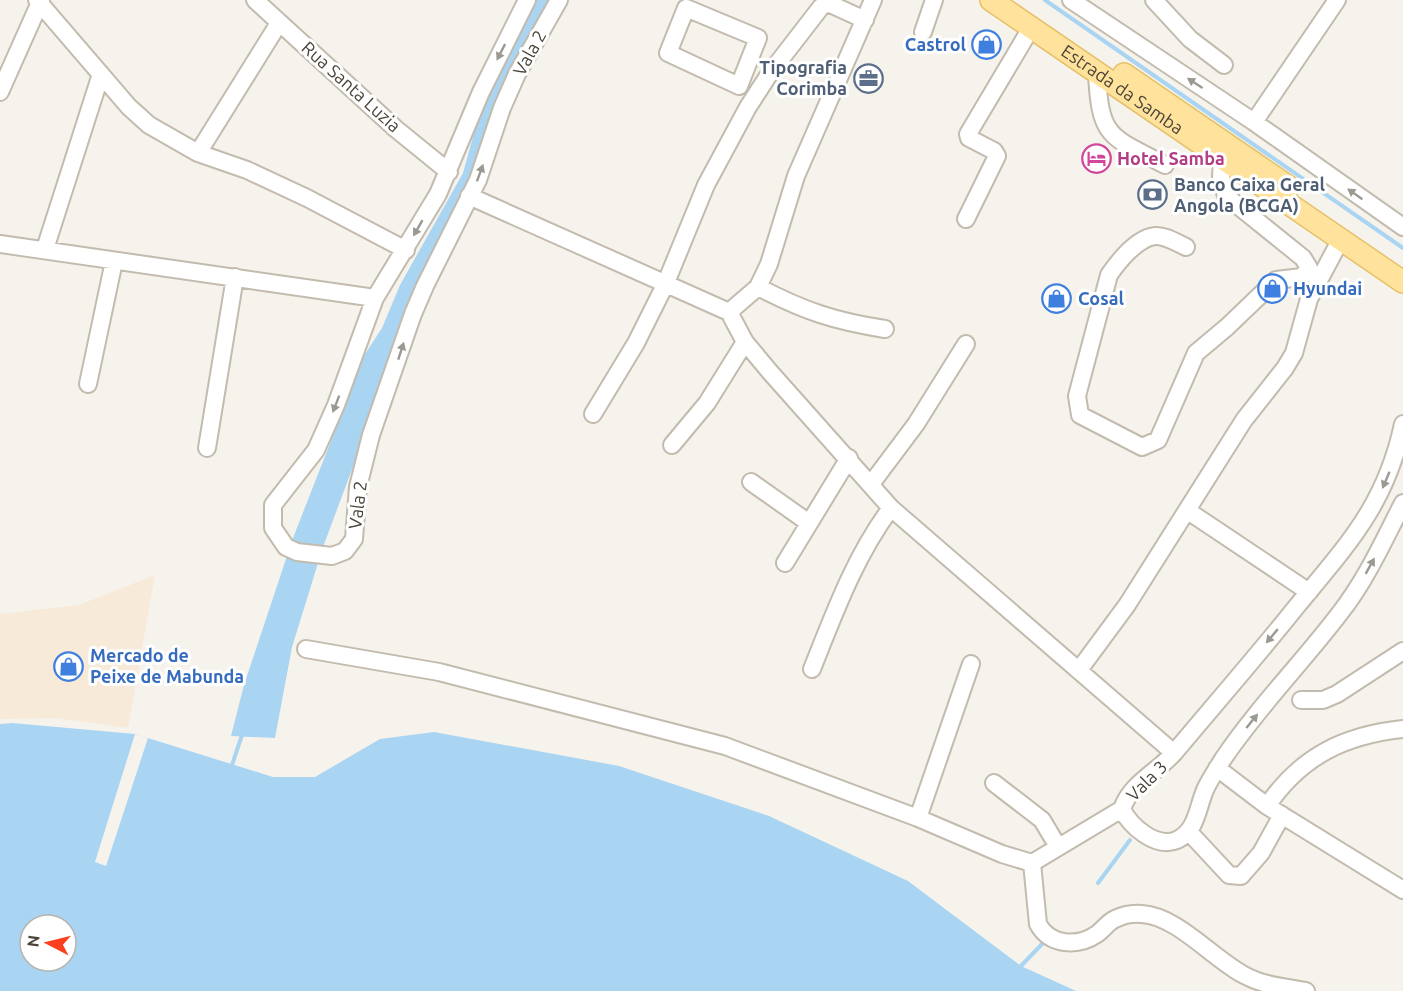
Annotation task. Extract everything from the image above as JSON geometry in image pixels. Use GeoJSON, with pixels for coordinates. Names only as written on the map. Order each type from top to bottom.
{"type":"FeatureCollection","features":[{"type":"Feature","properties":{"kind":"main road","name":"Estrada da Samba"},"geometry":{"type":"LineString","coordinates":[[991,0],[1222,159],[1402,278]]}},
{"type":"Feature","properties":{"kind":"main road","name":"Estrada da Samba"},"geometry":{"type":"LineString","coordinates":[[1015,0],[1402,278]]}},
{"type":"Feature","properties":{"kind":"street","name":"Rua Santa Luzia"},"geometry":{"type":"LineString","coordinates":[[255,0],[396,129],[449,172]]}},
{"type":"Feature","properties":{"kind":"street","name":"Vala 2"},"geometry":{"type":"LineString","coordinates":[[528,0],[481,92],[449,172],[406,250],[375,298],[336,405],[316,450],[273,505],[273,528],[278,539],[286,547],[309,556],[332,556],[345,551],[354,539],[358,487],[371,435],[425,286],[478,180],[513,83],[559,0]]}},
{"type":"Feature","properties":{"kind":"street"},"geometry":{"type":"LineString","coordinates":[[729,312],[758,287],[769,264],[796,176],[873,0]]}},
{"type":"Feature","properties":{"kind":"street"},"geometry":{"type":"LineString","coordinates":[[923,32],[934,0]]}},
{"type":"Feature","properties":{"kind":"street"},"geometry":{"type":"LineString","coordinates":[[1071,0],[1254,122],[1403,227]]}},
{"type":"Feature","properties":{"kind":"street"},"geometry":{"type":"LineString","coordinates":[[1154,0],[1190,39],[1224,65]]}},
{"type":"Feature","properties":{"kind":"street"},"geometry":{"type":"LineString","coordinates":[[1254,122],[1337,0]]}},
{"type":"Feature","properties":{"kind":"street"},"geometry":{"type":"LineString","coordinates":[[0,92],[39,1],[129,107],[149,125],[198,153],[247,170],[307,198],[406,250]]}},
{"type":"Feature","properties":{"kind":"street"},"geometry":{"type":"LineString","coordinates":[[593,414],[636,344],[665,285],[706,185],[765,80],[821,7],[828,3],[865,20]]}},
{"type":"Feature","properties":{"kind":"street"},"geometry":{"type":"LineString","coordinates":[[686,8],[758,38],[746,69],[739,87],[668,53],[686,8]]}},
{"type":"Feature","properties":{"kind":"street"},"geometry":{"type":"LineString","coordinates":[[198,153],[279,23]]}},
{"type":"Feature","properties":{"kind":"street"},"geometry":{"type":"LineString","coordinates":[[966,219],[997,156],[994,151],[968,134],[1031,28]]}},
{"type":"Feature","properties":{"kind":"street"},"geometry":{"type":"LineString","coordinates":[[746,69],[765,80]]}},
{"type":"Feature","properties":{"kind":"street"},"geometry":{"type":"LineString","coordinates":[[1097,73],[1101,117],[1109,131],[1123,142],[1166,165]]}},
{"type":"Feature","properties":{"kind":"street"},"geometry":{"type":"LineString","coordinates":[[45,249],[101,74]]}},
{"type":"Feature","properties":{"kind":"street"},"geometry":{"type":"LineString","coordinates":[[1186,248],[1155,236],[1144,239],[1116,264],[1109,275],[1077,396],[1080,415],[1142,447],[1158,440],[1196,353],[1276,280],[1302,277],[1309,268],[1304,258],[1226,196],[1222,183],[1222,159]]}},
{"type":"Feature","properties":{"kind":"street"},"geometry":{"type":"LineString","coordinates":[[469,196],[729,312],[745,342],[891,508],[1174,753]]}},
{"type":"Feature","properties":{"kind":"street"},"geometry":{"type":"LineString","coordinates":[[1079,670],[1127,605],[1244,420],[1285,368],[1294,353],[1309,299],[1341,239]]}},
{"type":"Feature","properties":{"kind":"street"},"geometry":{"type":"LineString","coordinates":[[0,244],[375,298]]}},
{"type":"Feature","properties":{"kind":"street"},"geometry":{"type":"LineString","coordinates":[[88,384],[114,261]]}},
{"type":"Feature","properties":{"kind":"street"},"geometry":{"type":"LineString","coordinates":[[207,448],[235,277]]}},
{"type":"Feature","properties":{"kind":"street"},"geometry":{"type":"LineString","coordinates":[[758,287],[804,310],[849,323],[885,329]]}},
{"type":"Feature","properties":{"kind":"street"},"geometry":{"type":"LineString","coordinates":[[672,445],[707,403],[745,342]]}},
{"type":"Feature","properties":{"kind":"street"},"geometry":{"type":"LineString","coordinates":[[871,484],[916,424],[966,344]]}},
{"type":"Feature","properties":{"kind":"street","name":"Vala 3"},"geometry":{"type":"LineString","coordinates":[[1189,832],[1175,841],[1163,842],[1148,836],[1124,814],[1132,790],[1161,768],[1344,551],[1366,519],[1395,459],[1403,424]]}},
{"type":"Feature","properties":{"kind":"street"},"geometry":{"type":"LineString","coordinates":[[784,563],[849,458]]}},
{"type":"Feature","properties":{"kind":"street"},"geometry":{"type":"LineString","coordinates":[[751,482],[809,523]]}},
{"type":"Feature","properties":{"kind":"street"},"geometry":{"type":"LineString","coordinates":[[1282,814],[1261,853],[1241,876],[1229,874],[1189,832],[1217,768],[1235,741],[1341,612],[1365,575],[1403,503]]}},
{"type":"Feature","properties":{"kind":"street"},"geometry":{"type":"LineString","coordinates":[[812,669],[846,585],[878,525],[891,508]]}},
{"type":"Feature","properties":{"kind":"street"},"geometry":{"type":"LineString","coordinates":[[1188,511],[1309,592]]}},
{"type":"Feature","properties":{"kind":"street"},"geometry":{"type":"LineString","coordinates":[[306,649],[439,672],[725,746],[918,819],[1002,854],[1032,863]]}},
{"type":"Feature","properties":{"kind":"street"},"geometry":{"type":"LineString","coordinates":[[1301,699],[1323,700],[1337,694],[1403,651]]}},
{"type":"Feature","properties":{"kind":"street"},"geometry":{"type":"LineString","coordinates":[[918,819],[971,664]]}},
{"type":"Feature","properties":{"kind":"street"},"geometry":{"type":"LineString","coordinates":[[1267,806],[1292,777],[1332,745],[1367,733],[1403,729]]}},
{"type":"Feature","properties":{"kind":"street"},"geometry":{"type":"LineString","coordinates":[[1217,768],[1267,806],[1403,890]]}},
{"type":"Feature","properties":{"kind":"street"},"geometry":{"type":"LineString","coordinates":[[994,783],[1042,820],[1057,845]]}},
{"type":"Feature","properties":{"kind":"street"},"geometry":{"type":"LineString","coordinates":[[1032,863],[1057,845],[1124,814]]}},
{"type":"Feature","properties":{"kind":"street"},"geometry":{"type":"LineString","coordinates":[[1032,863],[1038,924],[1042,932],[1059,942],[1083,942],[1114,919],[1130,914],[1144,914],[1182,930],[1203,948],[1246,976],[1270,986],[1306,991]]}},
{"type":"Feature","properties":{"kind":"shaded area","name":"Mercado de Peixe de Mabunda"},"geometry":{"type":"Polygon","coordinates":[[[155,575],[128,728],[56,718],[0,719],[0,614],[79,605],[155,575]]]}},
{"type":"Feature","properties":{"kind":"water"},"geometry":{"type":"Polygon","coordinates":[[[535,0],[551,0],[476,177],[397,333],[391,365],[323,547],[292,647],[275,738],[231,736],[244,685],[293,538],[365,354],[382,328],[400,285],[463,173],[483,100],[535,0]]]}},
{"type":"Feature","properties":{"kind":"water"},"geometry":{"type":"Polygon","coordinates":[[[12,723],[135,734],[273,777],[315,777],[380,739],[434,732],[619,766],[769,816],[908,881],[1021,966],[1076,991],[0,991],[0,724],[12,723]]]}},
{"type":"Feature","properties":{"kind":"pier"},"geometry":{"type":"Polygon","coordinates":[[[135,734],[148,738],[106,866],[95,862],[135,734]]]}},
{"type":"Feature","properties":{"kind":"waterway"},"geometry":{"type":"LineString","coordinates":[[1045,0],[1403,248]]}},
{"type":"Feature","properties":{"kind":"waterway"},"geometry":{"type":"LineString","coordinates":[[232,765],[243,732]]}},
{"type":"Feature","properties":{"kind":"waterway"},"geometry":{"type":"LineString","coordinates":[[1098,883],[1130,840]]}},
{"type":"Feature","properties":{"kind":"waterway"},"geometry":{"type":"LineString","coordinates":[[1021,966],[1042,944]]}},
{"type":"Feature","properties":{"kind":"place","name":"Castrol"},"geometry":{"type":"Point","coordinates":[987,45]}},
{"type":"Feature","properties":{"kind":"place","name":"Tipografia Corimba"},"geometry":{"type":"Point","coordinates":[868,78]}},
{"type":"Feature","properties":{"kind":"place","name":"Hotel Samba"},"geometry":{"type":"Point","coordinates":[1096,159]}},
{"type":"Feature","properties":{"kind":"place","name":"Banco Caixa Geral Angola (BCGA)"},"geometry":{"type":"Point","coordinates":[1153,195]}},
{"type":"Feature","properties":{"kind":"place","name":"Hyundai"},"geometry":{"type":"Point","coordinates":[1272,289]}},
{"type":"Feature","properties":{"kind":"place","name":"Cosal"},"geometry":{"type":"Point","coordinates":[1057,299]}},
{"type":"Feature","properties":{"kind":"place","name":"Mercado de Peixe de Mabunda"},"geometry":{"type":"Point","coordinates":[69,666]}}]}
